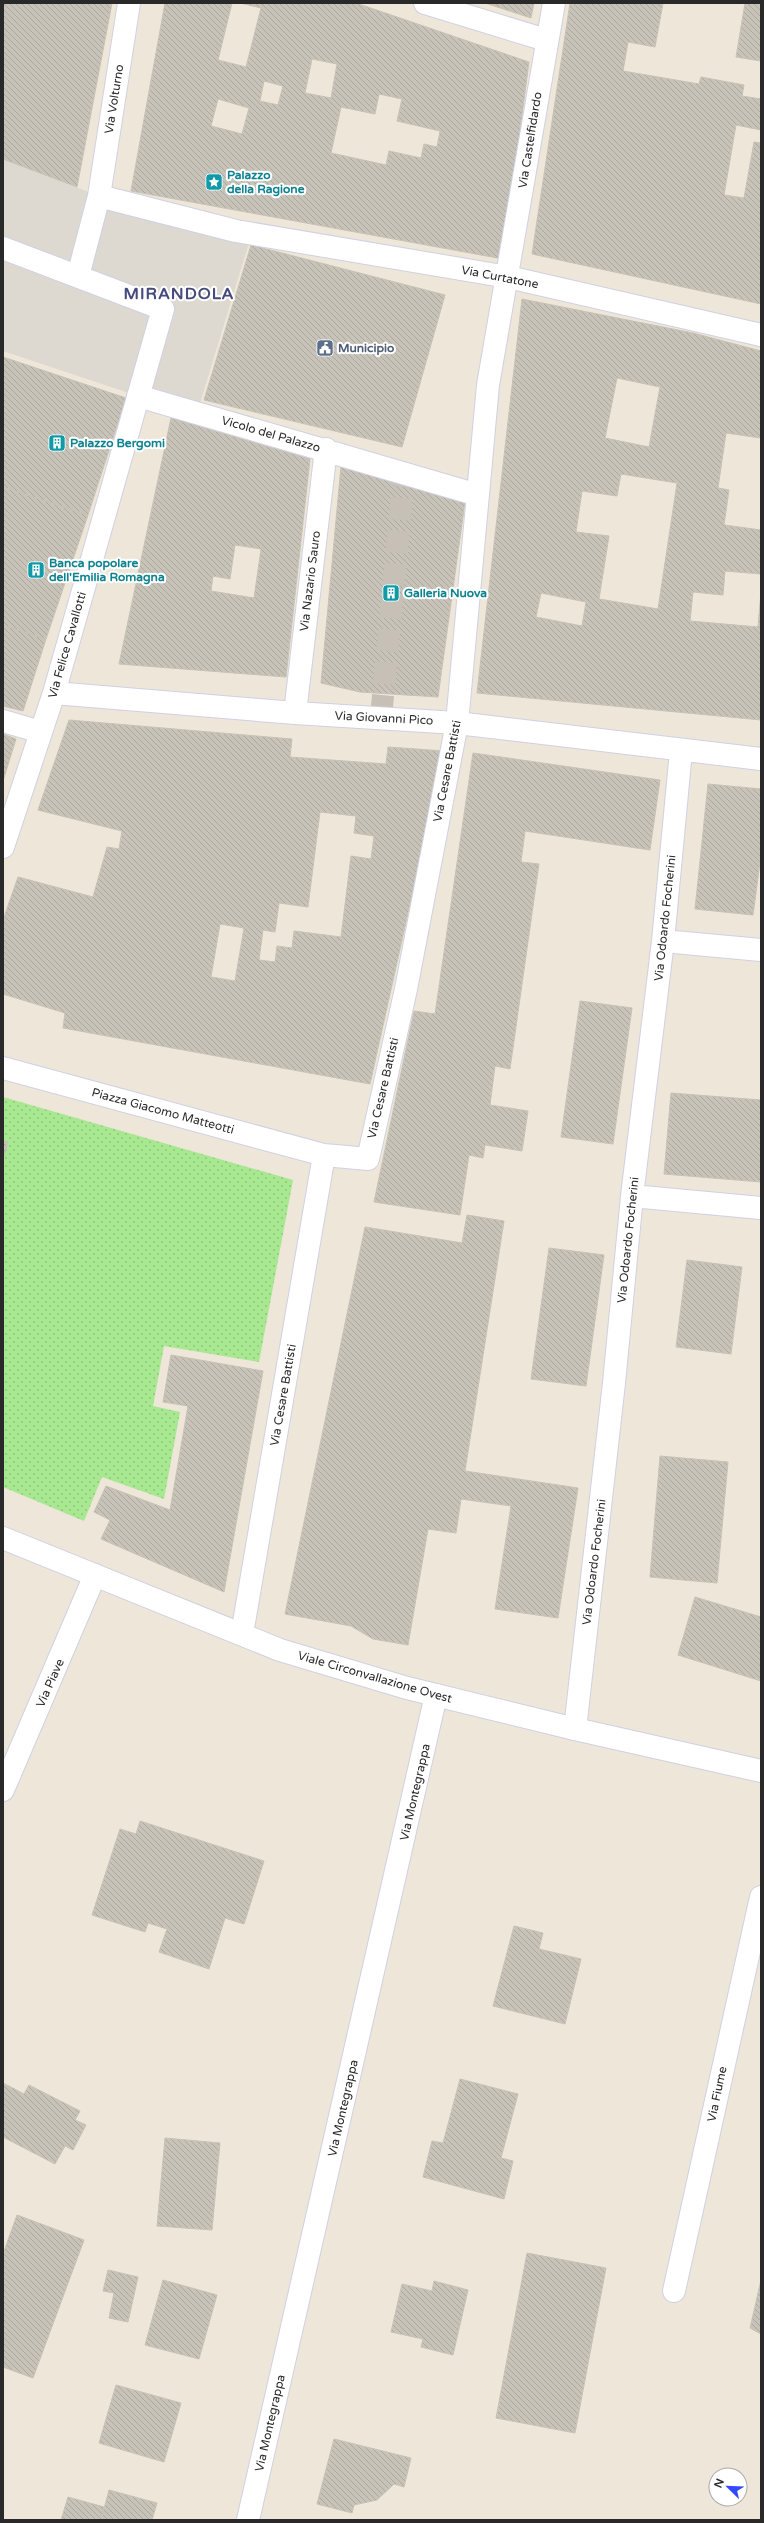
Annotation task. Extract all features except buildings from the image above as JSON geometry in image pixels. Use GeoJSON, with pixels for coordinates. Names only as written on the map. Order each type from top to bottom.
{"type":"FeatureCollection","features":[{"type":"Feature","properties":{"kind":"street","name":"Via Volturno"},"geometry":{"type":"LineString","coordinates":[[78,276],[99,196],[129,3]]}},
{"type":"Feature","properties":{"kind":"street"},"geometry":{"type":"LineString","coordinates":[[425,3],[546,40]]}},
{"type":"Feature","properties":{"kind":"street","name":"Via Castelfidardo"},"geometry":{"type":"LineString","coordinates":[[478,495],[488,384],[508,277],[546,40],[554,3]]}},
{"type":"Feature","properties":{"kind":"street","name":"Via Curtatone"},"geometry":{"type":"LineString","coordinates":[[99,196],[236,231],[508,277],[761,335]]}},
{"type":"Feature","properties":{"kind":"street"},"geometry":{"type":"LineString","coordinates":[[3,248],[78,276]]}},
{"type":"Feature","properties":{"kind":"street","name":"Via Felice Cavallotti"},"geometry":{"type":"LineString","coordinates":[[3,847],[54,692],[163,309],[78,276]]}},
{"type":"Feature","properties":{"kind":"street","name":"Vicolo del Palazzo"},"geometry":{"type":"LineString","coordinates":[[138,396],[326,449],[404,474],[478,495]]}},
{"type":"Feature","properties":{"kind":"street","name":"Via Nazario Sauro"},"geometry":{"type":"LineString","coordinates":[[295,713],[326,449]]}},
{"type":"Feature","properties":{"kind":"street","name":"Via Cesare Battisti"},"geometry":{"type":"LineString","coordinates":[[242,1634],[324,1155],[368,1158],[406,989],[457,723],[478,495]]}},
{"type":"Feature","properties":{"kind":"street","name":"Via Giovanni Pico"},"geometry":{"type":"LineString","coordinates":[[54,692],[295,713],[457,723],[681,751],[761,759]]}},
{"type":"Feature","properties":{"kind":"street"},"geometry":{"type":"LineString","coordinates":[[3,721],[41,732]]}},
{"type":"Feature","properties":{"kind":"street","name":"Via Odoardo Focherini"},"geometry":{"type":"LineString","coordinates":[[575,1729],[614,1383],[632,1196],[663,941],[681,751]]}},
{"type":"Feature","properties":{"kind":"street"},"geometry":{"type":"LineString","coordinates":[[663,941],[761,950]]}},
{"type":"Feature","properties":{"kind":"street","name":"Piazza Giacomo Matteotti"},"geometry":{"type":"LineString","coordinates":[[3,1068],[324,1155]]}},
{"type":"Feature","properties":{"kind":"street"},"geometry":{"type":"LineString","coordinates":[[632,1196],[761,1208]]}},
{"type":"Feature","properties":{"kind":"street","name":"Viale Circonvallazione Ovest"},"geometry":{"type":"LineString","coordinates":[[3,1538],[280,1650],[436,1695],[575,1729],[761,1771]]}},
{"type":"Feature","properties":{"kind":"street","name":"Via Piave"},"geometry":{"type":"LineString","coordinates":[[3,1790],[95,1575]]}},
{"type":"Feature","properties":{"kind":"street","name":"Via Montegrappa"},"geometry":{"type":"LineString","coordinates":[[248,2520],[436,1695]]}},
{"type":"Feature","properties":{"kind":"street","name":"Via Fiume"},"geometry":{"type":"LineString","coordinates":[[674,2291],[761,1896]]}},
{"type":"Feature","properties":{"kind":"green space"},"geometry":{"type":"Polygon","coordinates":[[[3,1097],[293,1180],[259,1362],[164,1346],[153,1406],[180,1412],[164,1499],[102,1477],[84,1521],[3,1487],[3,1097]]]}},
{"type":"Feature","properties":{"kind":"shaded area"},"geometry":{"type":"Polygon","coordinates":[[[3,159],[99,196],[252,233],[197,413],[138,396],[3,351],[3,159]]]}},
{"type":"Feature","properties":{"kind":"tunnel"},"geometry":{"type":"LineString","coordinates":[[381,717],[404,474]]}},
{"type":"Feature","properties":{"kind":"place","name":"Palazzo della Ragione"},"geometry":{"type":"Point","coordinates":[214,182]}},
{"type":"Feature","properties":{"kind":"place","name":"Municipio"},"geometry":{"type":"Point","coordinates":[325,348]}},
{"type":"Feature","properties":{"kind":"place","name":"Palazzo Bergomi"},"geometry":{"type":"Point","coordinates":[57,443]}},
{"type":"Feature","properties":{"kind":"place","name":"Banca popolare dell'Emilia Romagna"},"geometry":{"type":"Point","coordinates":[36,570]}},
{"type":"Feature","properties":{"kind":"place","name":"Galleria Nuova"},"geometry":{"type":"Point","coordinates":[391,593]}},
{"type":"Feature","properties":{"kind":"district","name":"MIRANDOLA"},"geometry":{"type":"Point","coordinates":[179,293]}}]}
